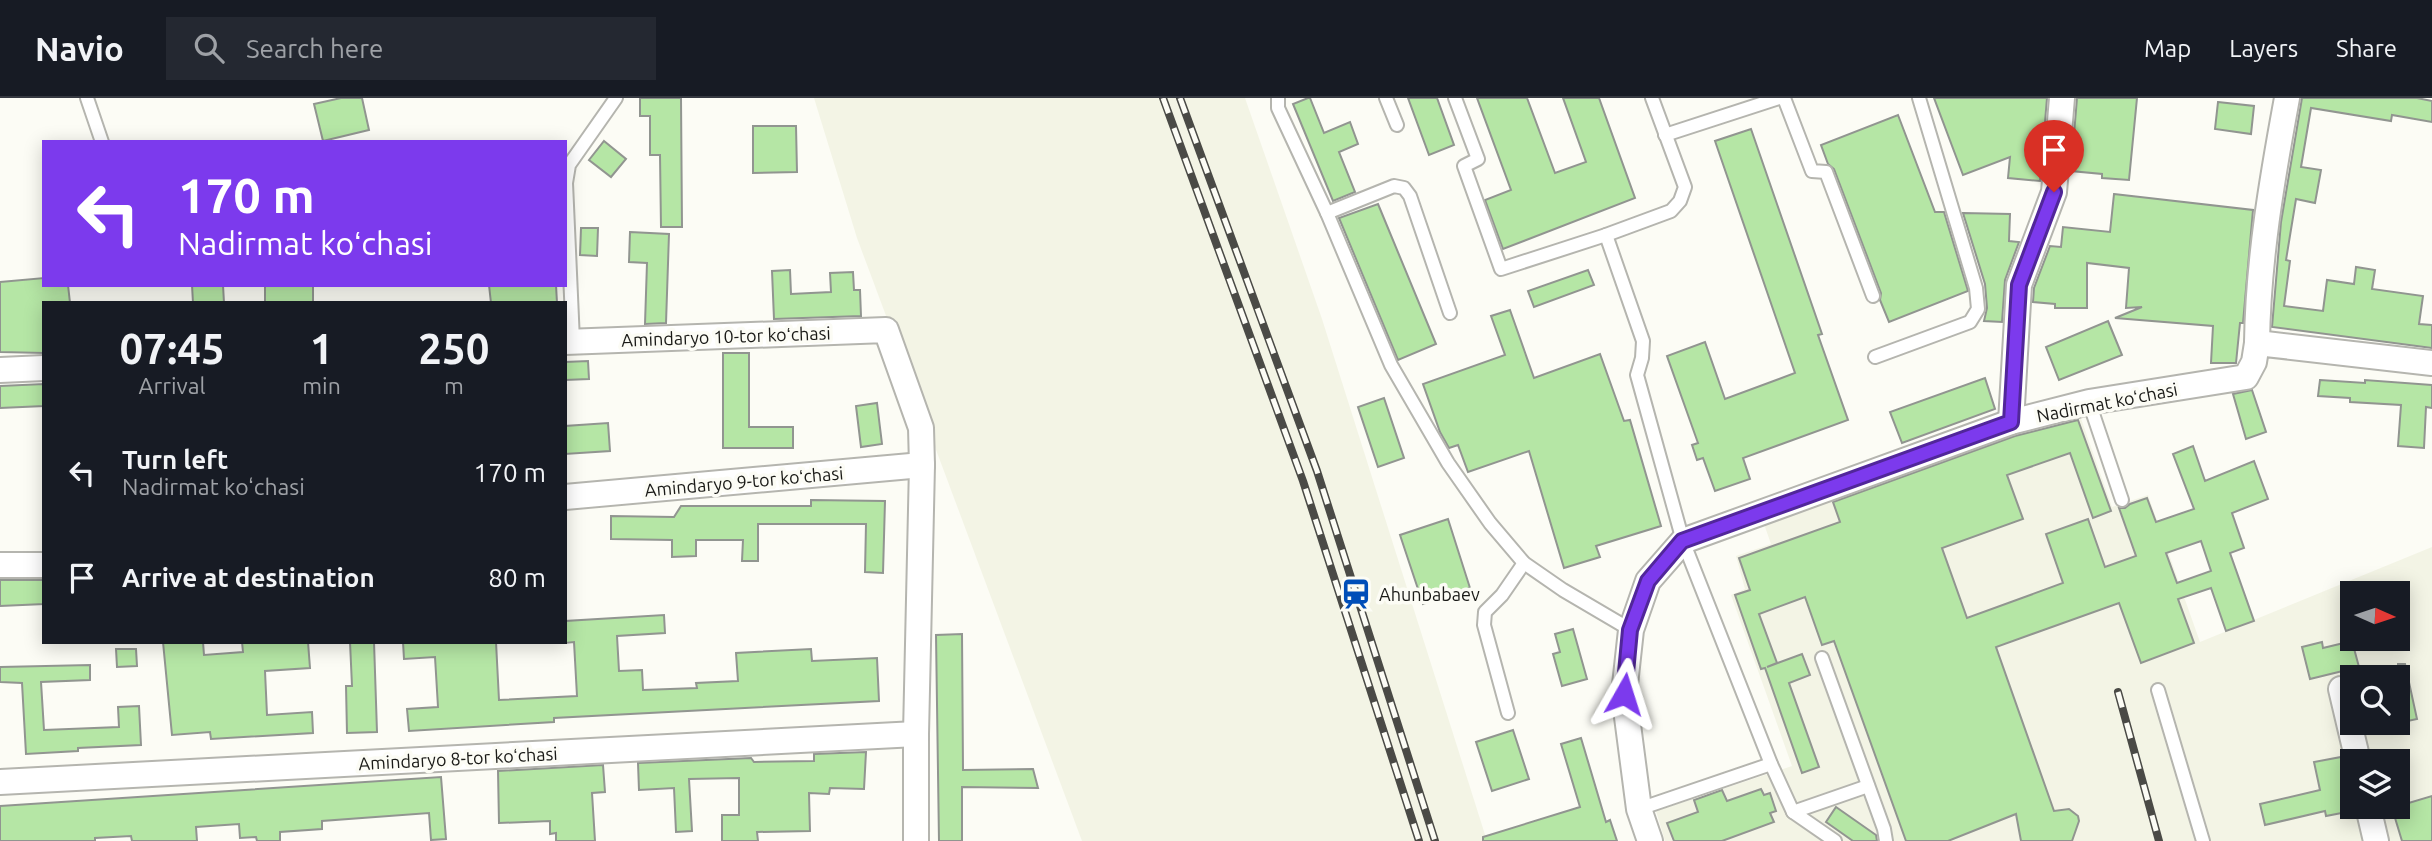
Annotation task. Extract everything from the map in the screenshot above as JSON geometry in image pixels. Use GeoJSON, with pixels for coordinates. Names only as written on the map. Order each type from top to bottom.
{"type":"FeatureCollection","features":[{"type":"Feature","properties":{"kind":"street","name":"Nadirmat koʻchasi"},"geometry":{"type":"LineString","coordinates":[[2062,98],[2054,192],[2019,285],[2011,422],[2089,402],[2246,377],[2257,343],[2258,294],[2274,168],[2287,98]]}},
{"type":"Feature","properties":{"kind":"street","name":"Amindaryo 10-tor koʻchasi"},"geometry":{"type":"LineString","coordinates":[[569,341],[886,330],[921,428],[922,465]]}},
{"type":"Feature","properties":{"kind":"street"},"geometry":{"type":"LineString","coordinates":[[2257,343],[2432,363]]}},
{"type":"Feature","properties":{"kind":"street"},"geometry":{"type":"LineString","coordinates":[[0,370],[42,368]]}},
{"type":"Feature","properties":{"kind":"street"},"geometry":{"type":"LineString","coordinates":[[1650,841],[1639,809],[1624,694],[1630,630],[1648,581],[1682,541],[2011,422]]}},
{"type":"Feature","properties":{"kind":"street"},"geometry":{"type":"LineString","coordinates":[[916,841],[922,465]]}},
{"type":"Feature","properties":{"kind":"street","name":"Amindaryo 9-tor koʻchasi"},"geometry":{"type":"LineString","coordinates":[[567,497],[922,465]]}},
{"type":"Feature","properties":{"kind":"street"},"geometry":{"type":"LineString","coordinates":[[0,565],[42,565]]}},
{"type":"Feature","properties":{"kind":"street","name":"Amindaryo 8-tor koʻchasi"},"geometry":{"type":"LineString","coordinates":[[0,782],[916,734]]}},
{"type":"Feature","properties":{"kind":"street"},"geometry":{"type":"LineString","coordinates":[[2371,819],[2376,841]]}},
{"type":"Feature","properties":{"kind":"lane"},"geometry":{"type":"LineString","coordinates":[[87,98],[101,140]]}},
{"type":"Feature","properties":{"kind":"lane"},"geometry":{"type":"LineString","coordinates":[[567,177],[569,165],[616,98]]}},
{"type":"Feature","properties":{"kind":"lane"},"geometry":{"type":"LineString","coordinates":[[1278,98],[1278,108],[1327,213],[1391,365],[1448,463],[1490,523],[1524,563],[1630,630]]}},
{"type":"Feature","properties":{"kind":"lane"},"geometry":{"type":"LineString","coordinates":[[1386,98],[1397,125]]}},
{"type":"Feature","properties":{"kind":"lane"},"geometry":{"type":"LineString","coordinates":[[1455,98],[1478,159],[1464,166],[1501,269],[1671,211],[1680,201],[1685,187],[1651,98]]}},
{"type":"Feature","properties":{"kind":"lane"},"geometry":{"type":"LineString","coordinates":[[1665,135],[1741,104],[1782,98],[1812,171],[1826,172],[1873,296]]}},
{"type":"Feature","properties":{"kind":"lane"},"geometry":{"type":"LineString","coordinates":[[1875,357],[1970,322],[1978,309],[1976,288],[1919,98]]}},
{"type":"Feature","properties":{"kind":"lane"},"geometry":{"type":"LineString","coordinates":[[1327,213],[1394,186],[1404,188],[1410,196],[1450,313]]}},
{"type":"Feature","properties":{"kind":"lane"},"geometry":{"type":"LineString","coordinates":[[1606,234],[1643,341],[1637,375],[1682,541],[1771,764],[1793,812],[1835,841]]}},
{"type":"Feature","properties":{"kind":"lane"},"geometry":{"type":"LineString","coordinates":[[567,236],[569,341]]}},
{"type":"Feature","properties":{"kind":"lane"},"geometry":{"type":"LineString","coordinates":[[2089,402],[2122,500]]}},
{"type":"Feature","properties":{"kind":"lane"},"geometry":{"type":"LineString","coordinates":[[1508,713],[1484,625],[1485,611],[1502,595],[1524,563]]}},
{"type":"Feature","properties":{"kind":"lane"},"geometry":{"type":"LineString","coordinates":[[1822,658],[1886,841]]}},
{"type":"Feature","properties":{"kind":"lane"},"geometry":{"type":"LineString","coordinates":[[2158,690],[2203,841]]}},
{"type":"Feature","properties":{"kind":"lane"},"geometry":{"type":"LineString","coordinates":[[1639,809],[1771,764]]}},
{"type":"Feature","properties":{"kind":"lane"},"geometry":{"type":"LineString","coordinates":[[1793,812],[1868,786]]}},
{"type":"Feature","properties":{"kind":"shaded area"},"geometry":{"type":"Polygon","coordinates":[[[814,98],[1245,98],[1322,319],[1487,841],[1082,841],[857,238],[814,98]]]}},
{"type":"Feature","properties":{"kind":"shaded area"},"geometry":{"type":"Polygon","coordinates":[[[2078,410],[2112,507],[2148,495],[2200,642],[2340,585],[2340,651],[2410,651],[2410,581],[2349,581],[2432,547],[2432,841],[1665,841],[1656,811],[1792,766],[1731,595],[1745,589],[1736,556],[1771,544],[1764,524],[2078,410]]]}},
{"type":"Feature","properties":{"kind":"building"},"geometry":{"type":"Polygon","coordinates":[[[341,98],[362,98],[369,130],[323,140],[314,104],[341,98]]]}},
{"type":"Feature","properties":{"kind":"building"},"geometry":{"type":"Polygon","coordinates":[[[640,98],[681,98],[682,227],[661,227],[660,155],[650,155],[650,116],[640,116],[640,98]]]}},
{"type":"Feature","properties":{"kind":"building"},"geometry":{"type":"Polygon","coordinates":[[[1308,98],[1324,133],[1350,122],[1358,144],[1339,152],[1355,192],[1333,201],[1293,104],[1308,98]]]}},
{"type":"Feature","properties":{"kind":"building"},"geometry":{"type":"Polygon","coordinates":[[[1408,98],[1437,98],[1454,145],[1429,155],[1408,98]]]}},
{"type":"Feature","properties":{"kind":"building"},"geometry":{"type":"Polygon","coordinates":[[[1477,98],[1527,98],[1555,173],[1586,162],[1563,98],[1599,98],[1635,198],[1503,249],[1485,200],[1511,190],[1477,98]]]}},
{"type":"Feature","properties":{"kind":"building"},"geometry":{"type":"Polygon","coordinates":[[[1934,98],[2047,98],[2040,181],[2008,178],[2010,157],[1963,175],[1934,98]]]}},
{"type":"Feature","properties":{"kind":"building"},"geometry":{"type":"Polygon","coordinates":[[[2077,98],[2137,98],[2129,180],[2102,178],[2102,174],[2071,171],[2077,98]]]}},
{"type":"Feature","properties":{"kind":"building"},"geometry":{"type":"Polygon","coordinates":[[[2302,98],[2417,98],[2432,101],[2432,122],[2392,115],[2391,121],[2311,108],[2301,167],[2321,170],[2315,203],[2296,199],[2286,260],[2290,261],[2284,306],[2323,311],[2327,280],[2354,284],[2356,267],[2375,270],[2372,289],[2423,296],[2419,324],[2432,325],[2432,348],[2272,327],[2281,222],[2302,98]]]}},
{"type":"Feature","properties":{"kind":"building"},"geometry":{"type":"Polygon","coordinates":[[[2218,102],[2254,106],[2251,134],[2215,129],[2218,102]]]}},
{"type":"Feature","properties":{"kind":"building"},"geometry":{"type":"Polygon","coordinates":[[[1898,115],[1935,212],[1944,212],[1968,291],[1889,322],[1880,300],[1881,293],[1834,169],[1828,164],[1821,145],[1898,115]]]}},
{"type":"Feature","properties":{"kind":"building"},"geometry":{"type":"Polygon","coordinates":[[[753,126],[796,126],[797,172],[753,173],[753,126]]]}},
{"type":"Feature","properties":{"kind":"building"},"geometry":{"type":"Polygon","coordinates":[[[1751,129],[1822,334],[1818,335],[1848,420],[1743,458],[1750,479],[1715,491],[1703,458],[1697,460],[1692,445],[1698,443],[1667,356],[1705,342],[1725,399],[1795,373],[1715,141],[1751,129]]]}},
{"type":"Feature","properties":{"kind":"building"},"geometry":{"type":"Polygon","coordinates":[[[604,141],[626,159],[611,177],[589,160],[604,141]]]}},
{"type":"Feature","properties":{"kind":"building"},"geometry":{"type":"Polygon","coordinates":[[[2114,194],[2253,210],[2243,323],[2240,323],[2236,363],[2211,363],[2213,326],[2115,318],[2142,307],[2126,308],[2129,268],[2087,263],[2087,308],[2055,308],[2055,304],[2033,302],[2034,288],[2050,246],[2061,247],[2063,227],[2110,232],[2114,194]]]}},
{"type":"Feature","properties":{"kind":"building"},"geometry":{"type":"Polygon","coordinates":[[[1378,204],[1436,344],[1398,360],[1339,218],[1378,204]]]}},
{"type":"Feature","properties":{"kind":"building"},"geometry":{"type":"Polygon","coordinates":[[[1963,213],[2010,214],[2009,241],[2019,242],[2005,280],[2002,322],[1984,321],[1987,308],[1985,284],[1963,213]]]}},
{"type":"Feature","properties":{"kind":"building"},"geometry":{"type":"Polygon","coordinates":[[[581,228],[598,228],[597,256],[580,255],[581,228]]]}},
{"type":"Feature","properties":{"kind":"building"},"geometry":{"type":"Polygon","coordinates":[[[630,232],[669,234],[666,323],[645,324],[647,263],[629,262],[630,232]]]}},
{"type":"Feature","properties":{"kind":"building"},"geometry":{"type":"Polygon","coordinates":[[[790,270],[791,294],[831,292],[830,273],[853,272],[854,290],[860,290],[861,316],[774,319],[772,271],[790,270]]]}},
{"type":"Feature","properties":{"kind":"building"},"geometry":{"type":"Polygon","coordinates":[[[1588,270],[1594,285],[1534,307],[1528,291],[1588,270]]]}},
{"type":"Feature","properties":{"kind":"building"},"geometry":{"type":"Polygon","coordinates":[[[42,278],[42,287],[68,287],[70,301],[42,301],[42,353],[0,352],[0,282],[42,278]]]}},
{"type":"Feature","properties":{"kind":"building"},"geometry":{"type":"Polygon","coordinates":[[[192,287],[223,287],[224,301],[193,301],[192,287]]]}},
{"type":"Feature","properties":{"kind":"building"},"geometry":{"type":"Polygon","coordinates":[[[265,287],[313,287],[313,301],[265,301],[265,287]]]}},
{"type":"Feature","properties":{"kind":"building"},"geometry":{"type":"Polygon","coordinates":[[[489,287],[556,287],[557,301],[491,301],[489,287]]]}},
{"type":"Feature","properties":{"kind":"building"},"geometry":{"type":"Polygon","coordinates":[[[1510,310],[1534,378],[1600,354],[1624,421],[1630,420],[1661,526],[1596,546],[1600,557],[1564,568],[1529,451],[1468,472],[1458,445],[1449,448],[1440,432],[1423,384],[1505,355],[1491,316],[1510,310]]]}},
{"type":"Feature","properties":{"kind":"building"},"geometry":{"type":"Polygon","coordinates":[[[2108,321],[2122,355],[2059,380],[2046,347],[2108,321]]]}},
{"type":"Feature","properties":{"kind":"building"},"geometry":{"type":"Polygon","coordinates":[[[723,353],[749,353],[749,427],[793,427],[793,448],[723,448],[723,353]]]}},
{"type":"Feature","properties":{"kind":"building"},"geometry":{"type":"Polygon","coordinates":[[[588,361],[589,379],[567,380],[567,362],[588,361]]]}},
{"type":"Feature","properties":{"kind":"building"},"geometry":{"type":"Polygon","coordinates":[[[1985,378],[1995,409],[1902,443],[1890,412],[1985,378]]]}},
{"type":"Feature","properties":{"kind":"building"},"geometry":{"type":"Polygon","coordinates":[[[2320,380],[2432,385],[2432,408],[2426,407],[2424,448],[2398,446],[2401,405],[2350,402],[2350,398],[2318,396],[2320,380]]]}},
{"type":"Feature","properties":{"kind":"building"},"geometry":{"type":"Polygon","coordinates":[[[42,384],[42,406],[0,408],[0,386],[42,384]]]}},
{"type":"Feature","properties":{"kind":"building"},"geometry":{"type":"Polygon","coordinates":[[[2252,390],[2266,432],[2246,439],[2233,394],[2252,390]]]}},
{"type":"Feature","properties":{"kind":"building"},"geometry":{"type":"Polygon","coordinates":[[[1384,398],[1404,458],[1378,467],[1358,407],[1384,398]]]}},
{"type":"Feature","properties":{"kind":"building"},"geometry":{"type":"Polygon","coordinates":[[[877,403],[882,444],[861,447],[856,406],[877,403]]]}},
{"type":"Feature","properties":{"kind":"building"},"geometry":{"type":"Polygon","coordinates":[[[2078,420],[2111,511],[2093,518],[2070,453],[2007,475],[2023,519],[1942,548],[1967,618],[2063,583],[2046,534],[2088,519],[2105,567],[2136,556],[2119,508],[2147,498],[2156,522],[2194,509],[2173,454],[2193,446],[2205,481],[2254,461],[2268,499],[2232,513],[2244,548],[2230,553],[2254,621],[2226,631],[2211,588],[2178,599],[2194,643],[2141,663],[2119,603],[1996,647],[2054,811],[2069,809],[2078,816],[2079,821],[2072,841],[2021,841],[2016,814],[1948,841],[1906,841],[1834,641],[1822,645],[1805,597],[1759,614],[1777,663],[1767,667],[1802,654],[1810,675],[1789,683],[1819,767],[1802,773],[1765,668],[1761,669],[1735,595],[1750,590],[1739,558],[1840,522],[1833,502],[2015,436],[2078,420]],[[2201,541],[2166,553],[2177,583],[2211,571],[2201,541]]]}},
{"type":"Feature","properties":{"kind":"building"},"geometry":{"type":"Polygon","coordinates":[[[608,423],[610,451],[567,454],[567,426],[608,423]]]}},
{"type":"Feature","properties":{"kind":"building"},"geometry":{"type":"Polygon","coordinates":[[[811,500],[885,501],[883,573],[865,572],[866,524],[758,524],[758,561],[742,561],[743,540],[696,540],[696,556],[672,557],[672,540],[611,539],[611,516],[674,517],[681,506],[811,506],[811,500]]]}},
{"type":"Feature","properties":{"kind":"building"},"geometry":{"type":"Polygon","coordinates":[[[1448,519],[1470,588],[1423,604],[1400,535],[1448,519]]]}},
{"type":"Feature","properties":{"kind":"building"},"geometry":{"type":"Polygon","coordinates":[[[0,580],[42,580],[42,604],[0,606],[0,580]]]}},
{"type":"Feature","properties":{"kind":"building"},"geometry":{"type":"Polygon","coordinates":[[[664,615],[665,633],[617,636],[619,671],[642,670],[643,690],[697,688],[696,683],[738,681],[736,653],[811,649],[812,661],[877,658],[879,701],[554,718],[554,722],[409,731],[407,709],[438,707],[435,657],[404,659],[403,644],[496,644],[499,700],[577,696],[574,642],[567,643],[567,621],[664,615]]]}},
{"type":"Feature","properties":{"kind":"building"},"geometry":{"type":"Polygon","coordinates":[[[1573,629],[1587,679],[1562,686],[1553,654],[1560,652],[1555,634],[1573,629]]]}},
{"type":"Feature","properties":{"kind":"building"},"geometry":{"type":"Polygon","coordinates":[[[962,634],[963,770],[1033,769],[1038,788],[962,787],[962,841],[939,841],[936,635],[962,634]]]}},
{"type":"Feature","properties":{"kind":"building"},"geometry":{"type":"Polygon","coordinates":[[[2322,642],[2323,648],[2340,644],[2340,651],[2355,651],[2358,665],[2340,665],[2340,672],[2310,679],[2302,647],[2322,642]]]}},
{"type":"Feature","properties":{"kind":"building"},"geometry":{"type":"Polygon","coordinates":[[[163,644],[203,644],[204,655],[243,652],[242,644],[308,644],[310,668],[265,671],[267,715],[312,712],[313,733],[211,739],[210,732],[172,735],[163,644]]]}},
{"type":"Feature","properties":{"kind":"building"},"geometry":{"type":"Polygon","coordinates":[[[350,644],[374,644],[377,732],[347,733],[346,686],[352,686],[350,644]]]}},
{"type":"Feature","properties":{"kind":"building"},"geometry":{"type":"Polygon","coordinates":[[[116,649],[136,649],[137,666],[117,667],[116,649]]]}},
{"type":"Feature","properties":{"kind":"building"},"geometry":{"type":"Polygon","coordinates":[[[90,665],[90,680],[41,682],[44,730],[119,727],[118,707],[139,706],[141,745],[26,754],[22,683],[0,682],[0,667],[90,665]]]}},
{"type":"Feature","properties":{"kind":"building"},"geometry":{"type":"Polygon","coordinates":[[[2410,687],[2417,719],[2410,720],[2410,687]]]}},
{"type":"Feature","properties":{"kind":"building"},"geometry":{"type":"Polygon","coordinates":[[[1513,730],[1529,779],[1492,791],[1476,742],[1513,730]]]}},
{"type":"Feature","properties":{"kind":"building"},"geometry":{"type":"Polygon","coordinates":[[[1581,738],[1606,822],[1610,820],[1617,841],[1483,841],[1483,837],[1580,807],[1561,744],[1581,738]]]}},
{"type":"Feature","properties":{"kind":"building"},"geometry":{"type":"Polygon","coordinates":[[[866,752],[864,789],[830,788],[829,794],[809,793],[810,831],[757,832],[758,841],[722,841],[722,815],[739,815],[739,778],[689,779],[692,831],[676,832],[674,788],[639,790],[638,763],[751,758],[754,762],[814,761],[814,754],[866,752]]]}},
{"type":"Feature","properties":{"kind":"building"},"geometry":{"type":"Polygon","coordinates":[[[2340,757],[2340,813],[2326,816],[2325,811],[2265,825],[2260,804],[2320,790],[2314,762],[2340,757]]]}},
{"type":"Feature","properties":{"kind":"building"},"geometry":{"type":"Polygon","coordinates":[[[603,765],[605,792],[592,793],[595,841],[556,841],[556,833],[550,834],[550,821],[499,823],[498,771],[603,765]]]}},
{"type":"Feature","properties":{"kind":"building"},"geometry":{"type":"Polygon","coordinates":[[[441,777],[446,839],[431,840],[429,813],[322,821],[322,829],[280,832],[280,841],[257,841],[256,837],[240,838],[239,824],[196,827],[197,841],[132,841],[131,836],[95,838],[95,841],[0,841],[0,806],[441,777]]]}},
{"type":"Feature","properties":{"kind":"building"},"geometry":{"type":"Polygon","coordinates":[[[1761,789],[1764,795],[1770,793],[1776,811],[1770,813],[1774,822],[1722,841],[1674,841],[1667,823],[1698,812],[1694,800],[1722,790],[1727,801],[1761,789]]]}},
{"type":"Feature","properties":{"kind":"building"},"geometry":{"type":"Polygon","coordinates":[[[2432,796],[2432,841],[2402,841],[2395,819],[2410,819],[2410,803],[2432,796]]]}},
{"type":"Feature","properties":{"kind":"building"},"geometry":{"type":"Polygon","coordinates":[[[1836,807],[1876,835],[1877,841],[1853,841],[1826,822],[1836,807]]]}},
{"type":"Feature","properties":{"kind":"railway"},"geometry":{"type":"LineString","coordinates":[[1163,98],[1303,481],[1419,841]]}},
{"type":"Feature","properties":{"kind":"railway"},"geometry":{"type":"LineString","coordinates":[[1180,98],[1317,471],[1435,841]]}},
{"type":"Feature","properties":{"kind":"railway"},"geometry":{"type":"LineString","coordinates":[[2118,692],[2159,841]]}},
{"type":"Feature","properties":{"kind":"place","name":"Ahunbabaev"},"geometry":{"type":"Point","coordinates":[1356,594]}},
{"type":"Feature","properties":{"kind":"route"},"geometry":{"type":"LineString","coordinates":[[1624,694],[1630,630],[1648,581],[1682,541],[2011,422],[2019,285],[2054,192]]}}]}
